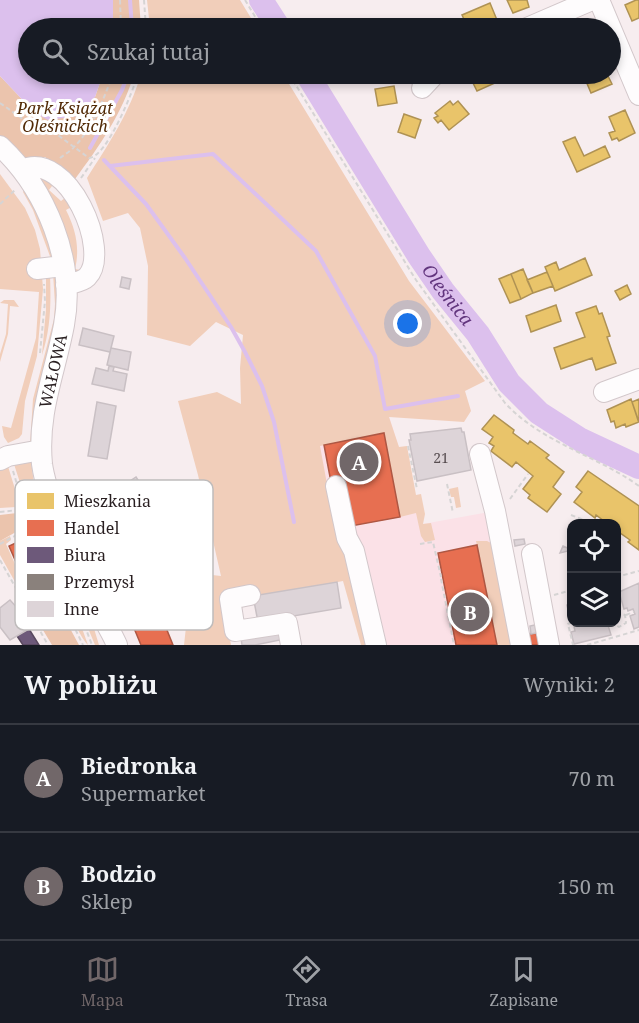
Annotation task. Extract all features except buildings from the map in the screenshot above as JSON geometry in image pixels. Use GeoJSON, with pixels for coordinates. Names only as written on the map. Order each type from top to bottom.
{"type":"FeatureCollection","features":[{"type":"Feature","properties":{"kind":"street"},"geometry":{"type":"LineString","coordinates":[[550,18],[592,0]]}},
{"type":"Feature","properties":{"kind":"street"},"geometry":{"type":"LineString","coordinates":[[599,0],[607,18]]}},
{"type":"Feature","properties":{"kind":"street"},"geometry":{"type":"LineString","coordinates":[[621,50],[638,89]]}},
{"type":"Feature","properties":{"kind":"street","name":"WAŁOWA"},"geometry":{"type":"LineString","coordinates":[[0,146],[32,173],[48,214],[64,275],[64,321],[45,400],[41,450],[46,480]]}},
{"type":"Feature","properties":{"kind":"street"},"geometry":{"type":"LineString","coordinates":[[32,173],[53,173],[71,189],[85,212],[92,239],[92,269],[82,280],[40,269]]}},
{"type":"Feature","properties":{"kind":"street"},"geometry":{"type":"LineString","coordinates":[[603,392],[639,379]]}},
{"type":"Feature","properties":{"kind":"street"},"geometry":{"type":"LineString","coordinates":[[4,458],[41,450]]}},
{"type":"Feature","properties":{"kind":"street"},"geometry":{"type":"LineString","coordinates":[[480,454],[495,512],[521,645]]}},
{"type":"Feature","properties":{"kind":"street"},"geometry":{"type":"LineString","coordinates":[[336,486],[347,538],[354,551],[376,645]]}},
{"type":"Feature","properties":{"kind":"street"},"geometry":{"type":"LineString","coordinates":[[532,554],[549,645]]}},
{"type":"Feature","properties":{"kind":"street"},"geometry":{"type":"LineString","coordinates":[[250,595],[230,599],[235,631],[288,622],[291,645]]}},
{"type":"Feature","properties":{"kind":"street","name":"WAŁOWA"},"geometry":{"type":"LineString","coordinates":[[100,630],[103,645]]}},
{"type":"Feature","properties":{"kind":"street","name":"WAŁOWA"},"geometry":{"type":"LineString","coordinates":[[109,630],[117,645]]}},
{"type":"Feature","properties":{"kind":"path"},"geometry":{"type":"LineString","coordinates":[[120,0],[121,18]]}},
{"type":"Feature","properties":{"kind":"path"},"geometry":{"type":"LineString","coordinates":[[144,0],[145,18]]}},
{"type":"Feature","properties":{"kind":"path"},"geometry":{"type":"LineString","coordinates":[[245,0],[256,18]]}},
{"type":"Feature","properties":{"kind":"path"},"geometry":{"type":"LineString","coordinates":[[0,204],[32,173],[75,147],[110,84]]}},
{"type":"Feature","properties":{"kind":"path"},"geometry":{"type":"LineString","coordinates":[[71,189],[80,180],[112,133],[134,84]]}},
{"type":"Feature","properties":{"kind":"path"},"geometry":{"type":"LineString","coordinates":[[295,84],[416,280],[505,403],[516,415],[538,431],[639,486]]}},
{"type":"Feature","properties":{"kind":"path"},"geometry":{"type":"LineString","coordinates":[[0,103],[30,124],[55,133],[88,158],[94,158]]}},
{"type":"Feature","properties":{"kind":"path"},"geometry":{"type":"LineString","coordinates":[[39,357],[45,301],[40,269]]}},
{"type":"Feature","properties":{"kind":"path"},"geometry":{"type":"LineString","coordinates":[[408,446],[417,489]]}},
{"type":"Feature","properties":{"kind":"path"},"geometry":{"type":"LineString","coordinates":[[4,458],[15,484]]}},
{"type":"Feature","properties":{"kind":"path"},"geometry":{"type":"LineString","coordinates":[[506,502],[528,474]]}},
{"type":"Feature","properties":{"kind":"path"},"geometry":{"type":"LineString","coordinates":[[447,484],[453,513]]}},
{"type":"Feature","properties":{"kind":"path"},"geometry":{"type":"LineString","coordinates":[[0,512],[15,510]]}},
{"type":"Feature","properties":{"kind":"path"},"geometry":{"type":"LineString","coordinates":[[570,515],[581,519]]}},
{"type":"Feature","properties":{"kind":"path"},"geometry":{"type":"LineString","coordinates":[[0,544],[15,536]]}},
{"type":"Feature","properties":{"kind":"path"},"geometry":{"type":"LineString","coordinates":[[420,544],[433,542],[454,645]]}},
{"type":"Feature","properties":{"kind":"path"},"geometry":{"type":"LineString","coordinates":[[0,560],[15,587]]}},
{"type":"Feature","properties":{"kind":"path"},"geometry":{"type":"LineString","coordinates":[[621,576],[639,571]]}},
{"type":"Feature","properties":{"kind":"path"},"geometry":{"type":"LineString","coordinates":[[621,614],[625,615],[634,612]]}},
{"type":"Feature","properties":{"kind":"path"},"geometry":{"type":"LineString","coordinates":[[623,635],[621,627],[626,622],[625,615]]}},
{"type":"Feature","properties":{"kind":"path"},"geometry":{"type":"LineString","coordinates":[[569,627],[573,645]]}},
{"type":"Feature","properties":{"kind":"path"},"geometry":{"type":"LineString","coordinates":[[40,630],[48,645]]}},
{"type":"Feature","properties":{"kind":"path"},"geometry":{"type":"LineString","coordinates":[[76,630],[83,645]]}},
{"type":"Feature","properties":{"kind":"path"},"geometry":{"type":"LineString","coordinates":[[586,645],[639,630]]}},
{"type":"Feature","properties":{"kind":"shaded area"},"geometry":{"type":"Polygon","coordinates":[[[0,0],[113,0],[113,18],[18,18],[18,84],[100,84],[95,97],[78,116],[48,120],[35,113],[0,76],[0,0]]]}},
{"type":"Feature","properties":{"kind":"shaded area"},"geometry":{"type":"Polygon","coordinates":[[[147,0],[240,0],[251,18],[149,18],[147,0]]]}},
{"type":"Feature","properties":{"kind":"shaded area"},"geometry":{"type":"Polygon","coordinates":[[[137,84],[289,84],[409,281],[485,381],[465,391],[471,411],[464,422],[389,417],[399,447],[407,446],[416,495],[421,494],[425,514],[423,524],[431,523],[435,540],[425,542],[421,536],[416,513],[400,517],[384,433],[320,446],[336,533],[340,534],[369,645],[361,645],[343,581],[263,596],[223,595],[231,645],[184,645],[186,630],[213,630],[213,575],[221,576],[213,541],[213,480],[199,480],[178,401],[217,392],[241,404],[240,368],[243,335],[216,322],[190,346],[147,335],[148,266],[140,228],[128,213],[103,221],[87,178],[125,115],[137,84]]]}},
{"type":"Feature","properties":{"kind":"shaded area"},"geometry":{"type":"Polygon","coordinates":[[[0,174],[25,208],[35,230],[40,249],[43,289],[37,356],[25,401],[22,434],[8,443],[2,426],[11,428],[36,338],[39,292],[0,289],[0,174]]]}},
{"type":"Feature","properties":{"kind":"shaded area"},"geometry":{"type":"Polygon","coordinates":[[[46,175],[55,182],[49,190],[61,201],[69,195],[75,205],[66,210],[76,239],[75,269],[85,271],[73,277],[39,180],[46,175]]]}},
{"type":"Feature","properties":{"kind":"shaded area"},"geometry":{"type":"Polygon","coordinates":[[[25,188],[41,218],[54,259],[51,259],[33,210],[23,192],[25,188]]]}},
{"type":"Feature","properties":{"kind":"shaded area"},"geometry":{"type":"Polygon","coordinates":[[[56,272],[58,302],[33,441],[30,445],[33,399],[54,319],[53,273],[56,272]]]}},
{"type":"Feature","properties":{"kind":"shaded area"},"geometry":{"type":"Polygon","coordinates":[[[46,273],[50,274],[50,305],[49,325],[42,355],[46,309],[46,273]]]}},
{"type":"Feature","properties":{"kind":"shaded area"},"geometry":{"type":"Polygon","coordinates":[[[4,300],[14,300],[19,307],[10,306],[8,334],[0,362],[6,334],[8,304],[0,303],[4,300]]]}},
{"type":"Feature","properties":{"kind":"shaded area"},"geometry":{"type":"Polygon","coordinates":[[[389,416],[423,524],[500,510],[528,645],[369,645],[311,438],[389,416]]]}},
{"type":"Feature","properties":{"kind":"shaded area"},"geometry":{"type":"Polygon","coordinates":[[[13,461],[31,461],[33,480],[19,480],[13,461]]]}},
{"type":"Feature","properties":{"kind":"shaded area"},"geometry":{"type":"Polygon","coordinates":[[[7,463],[15,489],[15,507],[0,508],[0,465],[7,463]]]}},
{"type":"Feature","properties":{"kind":"shaded area"},"geometry":{"type":"Polygon","coordinates":[[[458,487],[461,507],[456,508],[454,497],[451,497],[449,489],[458,487]]]}},
{"type":"Feature","properties":{"kind":"shaded area"},"geometry":{"type":"Polygon","coordinates":[[[10,536],[11,540],[6,544],[15,564],[15,582],[0,555],[0,541],[10,536]]]}},
{"type":"Feature","properties":{"kind":"shaded area"},"geometry":{"type":"Polygon","coordinates":[[[476,541],[487,541],[493,544],[515,645],[497,645],[476,541]]]}},
{"type":"Feature","properties":{"kind":"shaded area"},"geometry":{"type":"Polygon","coordinates":[[[78,630],[83,630],[88,645],[78,630]]]}},
{"type":"Feature","properties":{"kind":"shaded area"},"geometry":{"type":"Polygon","coordinates":[[[89,630],[94,630],[99,645],[95,645],[89,630]]]}},
{"type":"Feature","properties":{"kind":"green space"},"geometry":{"type":"Polygon","coordinates":[[[113,0],[139,0],[140,18],[113,18],[113,0]]]}},
{"type":"Feature","properties":{"kind":"green space","name":"Park Książąt Oleśnickich"},"geometry":{"type":"Polygon","coordinates":[[[0,76],[35,113],[95,97],[100,84],[130,84],[124,102],[109,129],[75,179],[45,157],[27,160],[0,136],[0,76]]]}},
{"type":"Feature","properties":{"kind":"green space"},"geometry":{"type":"Polygon","coordinates":[[[15,513],[15,533],[0,541],[0,515],[15,513]]]}},
{"type":"Feature","properties":{"kind":"green space"},"geometry":{"type":"Polygon","coordinates":[[[43,630],[71,630],[79,645],[52,645],[43,630]]]}},
{"type":"Feature","properties":{"kind":"waterway"},"geometry":{"type":"LineString","coordinates":[[130,0],[131,18]]}},
{"type":"Feature","properties":{"kind":"waterway","name":"Oleśnica"},"geometry":{"type":"LineString","coordinates":[[261,0],[273,18]]}},
{"type":"Feature","properties":{"kind":"waterway"},"geometry":{"type":"LineString","coordinates":[[90,148],[124,84]]}},
{"type":"Feature","properties":{"kind":"waterway","name":"Oleśnica"},"geometry":{"type":"LineString","coordinates":[[313,84],[419,256],[443,291],[478,334],[509,383],[539,413],[581,440],[639,467]]}},
{"type":"Feature","properties":{"kind":"waterway"},"geometry":{"type":"LineString","coordinates":[[110,166],[213,154],[316,251],[375,356],[385,409],[458,396]]}},
{"type":"Feature","properties":{"kind":"waterway"},"geometry":{"type":"LineString","coordinates":[[104,160],[146,204],[185,258],[245,352],[262,386],[274,422],[294,522]]}},
{"type":"Feature","properties":{"kind":"place","name":"Biedronka"},"geometry":{"type":"Point","coordinates":[359,462]}},
{"type":"Feature","properties":{"kind":"place","name":"Bodzio"},"geometry":{"type":"Point","coordinates":[470,612]}}]}
